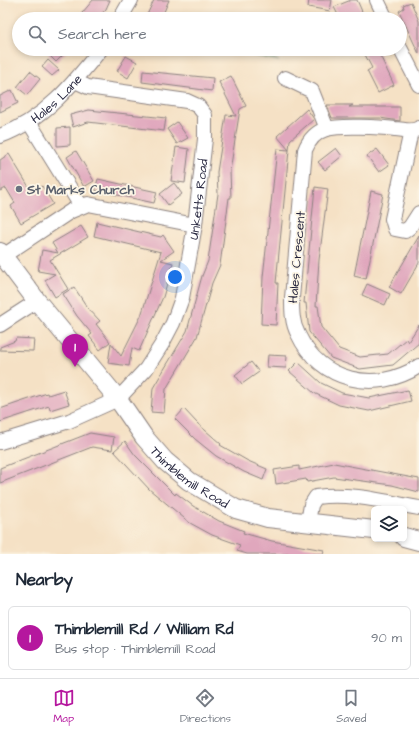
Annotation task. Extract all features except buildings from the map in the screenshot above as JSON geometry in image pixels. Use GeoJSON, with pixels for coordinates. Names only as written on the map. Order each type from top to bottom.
{"type":"FeatureCollection","features":[{"type":"Feature","properties":{"kind":"main road","name":"Thimblemill Road"},"geometry":{"type":"LineString","coordinates":[[2,254],[37,301],[118,400],[174,456],[193,472],[237,500],[286,520],[371,530]]}},
{"type":"Feature","properties":{"kind":"main road"},"geometry":{"type":"LineString","coordinates":[[407,538],[419,541]]}},
{"type":"Feature","properties":{"kind":"street"},"geometry":{"type":"LineString","coordinates":[[124,12],[131,0]]}},
{"type":"Feature","properties":{"kind":"street"},"geometry":{"type":"LineString","coordinates":[[377,0],[383,12]]}},
{"type":"Feature","properties":{"kind":"street","name":"Hales Lane"},"geometry":{"type":"LineString","coordinates":[[0,136],[29,122],[65,92],[95,56]]}},
{"type":"Feature","properties":{"kind":"street"},"geometry":{"type":"LineString","coordinates":[[404,56],[419,85]]}},
{"type":"Feature","properties":{"kind":"street"},"geometry":{"type":"LineString","coordinates":[[285,78],[312,91],[327,129],[394,128],[416,130],[392,219],[393,225],[396,229],[405,231],[410,227],[419,213]]}},
{"type":"Feature","properties":{"kind":"street","name":"Unketts Road"},"geometry":{"type":"LineString","coordinates":[[75,81],[88,87],[187,101],[198,106],[205,115],[205,139],[195,225],[182,298],[173,323],[146,369],[118,400]]}},
{"type":"Feature","properties":{"kind":"street"},"geometry":{"type":"LineString","coordinates":[[29,122],[81,206]]}},
{"type":"Feature","properties":{"kind":"street","name":"Hales Crescent"},"geometry":{"type":"LineString","coordinates":[[327,129],[313,137],[305,150],[292,298],[292,314],[298,334],[310,355],[332,372],[346,379],[364,382],[379,382],[409,373],[419,366]]}},
{"type":"Feature","properties":{"kind":"street"},"geometry":{"type":"LineString","coordinates":[[2,254],[81,206],[88,204],[195,225]]}},
{"type":"Feature","properties":{"kind":"street"},"geometry":{"type":"LineString","coordinates":[[0,324],[37,301]]}},
{"type":"Feature","properties":{"kind":"street"},"geometry":{"type":"LineString","coordinates":[[0,442],[69,421],[118,400]]}},
{"type":"Feature","properties":{"kind":"street"},"geometry":{"type":"LineString","coordinates":[[308,522],[311,505],[316,498],[325,496],[373,499],[419,508]]}},
{"type":"Feature","properties":{"kind":"green space"},"geometry":{"type":"Polygon","coordinates":[[[255,56],[270,56],[279,61],[255,56]]]}},
{"type":"Feature","properties":{"kind":"place","name":"St Marks Church"},"geometry":{"type":"Point","coordinates":[19,189]}},
{"type":"Feature","properties":{"kind":"place","name":"Thimblemill Rd / William Rd"},"geometry":{"type":"Point","coordinates":[75,367]}}]}
